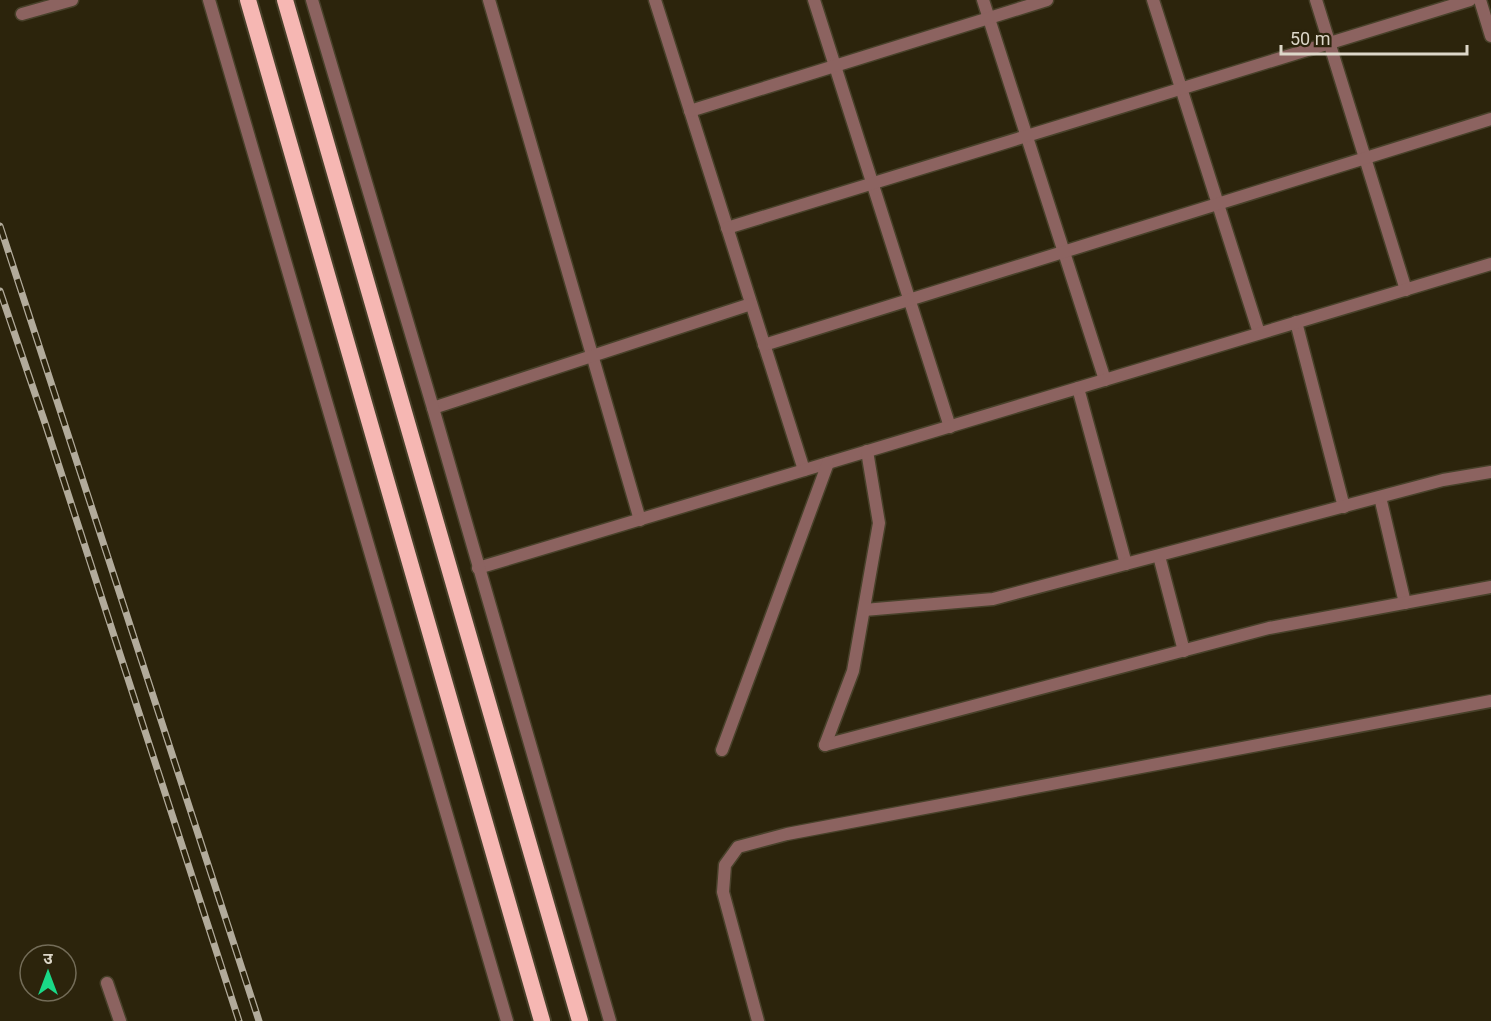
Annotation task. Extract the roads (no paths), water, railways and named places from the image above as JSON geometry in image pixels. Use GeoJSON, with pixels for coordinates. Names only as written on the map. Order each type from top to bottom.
{"type":"FeatureCollection","features":[{"type":"Feature","properties":{"kind":"highway"},"geometry":{"type":"LineString","coordinates":[[248,0],[542,1021]]}},
{"type":"Feature","properties":{"kind":"highway"},"geometry":{"type":"LineString","coordinates":[[285,0],[580,1021]]}},
{"type":"Feature","properties":{"kind":"street"},"geometry":{"type":"LineString","coordinates":[[22,14],[72,0]]}},
{"type":"Feature","properties":{"kind":"street"},"geometry":{"type":"LineString","coordinates":[[209,0],[507,1021]]}},
{"type":"Feature","properties":{"kind":"street"},"geometry":{"type":"LineString","coordinates":[[312,0],[433,408],[610,1021]]}},
{"type":"Feature","properties":{"kind":"street"},"geometry":{"type":"LineString","coordinates":[[489,0],[640,520]]}},
{"type":"Feature","properties":{"kind":"street"},"geometry":{"type":"LineString","coordinates":[[655,0],[804,470]]}},
{"type":"Feature","properties":{"kind":"street"},"geometry":{"type":"LineString","coordinates":[[814,0],[950,427]]}},
{"type":"Feature","properties":{"kind":"street"},"geometry":{"type":"LineString","coordinates":[[983,0],[1105,380]]}},
{"type":"Feature","properties":{"kind":"street"},"geometry":{"type":"LineString","coordinates":[[690,111],[1047,0]]}},
{"type":"Feature","properties":{"kind":"street"},"geometry":{"type":"LineString","coordinates":[[1153,0],[1259,333]]}},
{"type":"Feature","properties":{"kind":"street"},"geometry":{"type":"LineString","coordinates":[[1316,0],[1406,290]]}},
{"type":"Feature","properties":{"kind":"street"},"geometry":{"type":"LineString","coordinates":[[727,228],[1470,0]]}},
{"type":"Feature","properties":{"kind":"street"},"geometry":{"type":"LineString","coordinates":[[1480,0],[1490,29]]}},
{"type":"Feature","properties":{"kind":"street"},"geometry":{"type":"LineString","coordinates":[[764,345],[1491,119]]}},
{"type":"Feature","properties":{"kind":"street"},"geometry":{"type":"LineString","coordinates":[[478,568],[1491,264]]}},
{"type":"Feature","properties":{"kind":"street"},"geometry":{"type":"LineString","coordinates":[[433,408],[751,304]]}},
{"type":"Feature","properties":{"kind":"street"},"geometry":{"type":"LineString","coordinates":[[1296,322],[1344,507]]}},
{"type":"Feature","properties":{"kind":"street"},"geometry":{"type":"LineString","coordinates":[[1078,388],[1126,564]]}},
{"type":"Feature","properties":{"kind":"street"},"geometry":{"type":"LineString","coordinates":[[867,451],[879,523],[853,672],[825,745],[1269,628],[1491,587]]}},
{"type":"Feature","properties":{"kind":"street"},"geometry":{"type":"LineString","coordinates":[[722,750],[828,463]]}},
{"type":"Feature","properties":{"kind":"street"},"geometry":{"type":"LineString","coordinates":[[864,610],[993,600],[1443,480],[1491,472]]}},
{"type":"Feature","properties":{"kind":"street"},"geometry":{"type":"LineString","coordinates":[[1380,497],[1405,603]]}},
{"type":"Feature","properties":{"kind":"street"},"geometry":{"type":"LineString","coordinates":[[1159,556],[1184,651]]}},
{"type":"Feature","properties":{"kind":"street"},"geometry":{"type":"LineString","coordinates":[[758,1021],[723,892],[725,865],[738,847],[787,834],[1491,701]]}},
{"type":"Feature","properties":{"kind":"street"},"geometry":{"type":"LineString","coordinates":[[107,983],[120,1021]]}},
{"type":"Feature","properties":{"kind":"railway"},"geometry":{"type":"LineString","coordinates":[[0,226],[259,1021]]}},
{"type":"Feature","properties":{"kind":"railway"},"geometry":{"type":"LineString","coordinates":[[0,291],[239,1021]]}}]}
